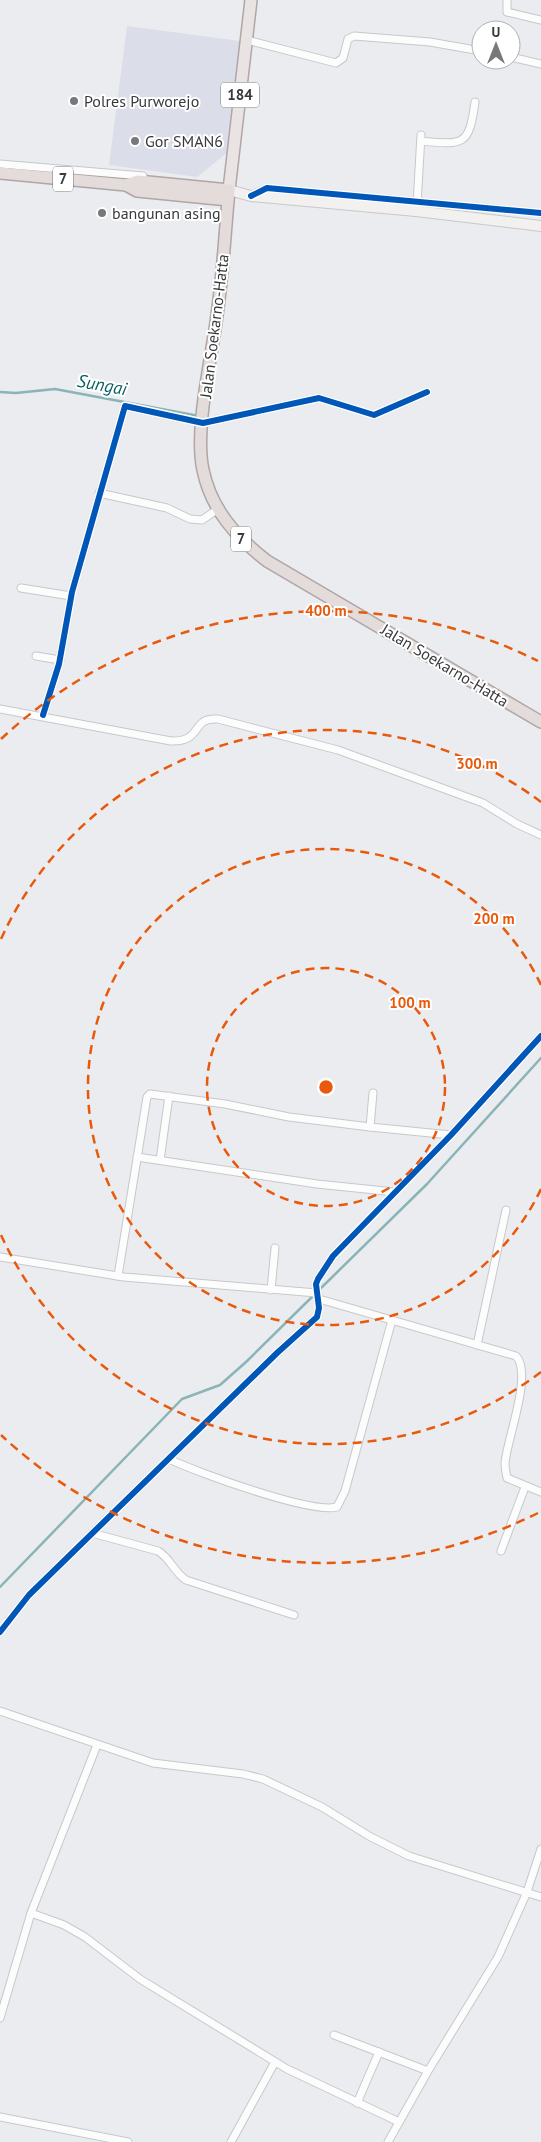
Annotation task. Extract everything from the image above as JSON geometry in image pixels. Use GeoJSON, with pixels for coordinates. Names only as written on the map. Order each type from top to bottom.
{"type":"FeatureCollection","features":[{"type":"Feature","properties":{"kind":"highway","name":"7"},"geometry":{"type":"LineString","coordinates":[[0,174],[126,185],[138,181],[181,186],[229,195]]}},
{"type":"Feature","properties":{"kind":"highway","name":"7"},"geometry":{"type":"LineString","coordinates":[[126,185],[137,191],[229,195]]}},
{"type":"Feature","properties":{"kind":"highway","name":"Jalan Soekarno-Hatta"},"geometry":{"type":"LineString","coordinates":[[229,195],[218,312],[203,423],[203,469],[209,491],[218,509],[245,544],[267,561],[541,722]]}},
{"type":"Feature","properties":{"kind":"main road","name":"184"},"geometry":{"type":"LineString","coordinates":[[229,195],[251,0]]}},
{"type":"Feature","properties":{"kind":"main road"},"geometry":{"type":"LineString","coordinates":[[229,195],[416,212],[541,226]]}},
{"type":"Feature","properties":{"kind":"street"},"geometry":{"type":"LineString","coordinates":[[507,0],[507,12],[541,20]]}},
{"type":"Feature","properties":{"kind":"street"},"geometry":{"type":"LineString","coordinates":[[247,40],[336,63],[343,58],[348,39],[354,36],[430,42],[471,49]]}},
{"type":"Feature","properties":{"kind":"street"},"geometry":{"type":"LineString","coordinates":[[521,59],[541,64]]}},
{"type":"Feature","properties":{"kind":"street"},"geometry":{"type":"LineString","coordinates":[[416,212],[421,138],[444,143],[462,141],[467,137],[471,128],[475,102]]}},
{"type":"Feature","properties":{"kind":"street"},"geometry":{"type":"LineString","coordinates":[[0,164],[174,179],[181,186]]}},
{"type":"Feature","properties":{"kind":"street"},"geometry":{"type":"LineString","coordinates":[[251,196],[267,188],[541,213]]}},
{"type":"Feature","properties":{"kind":"street"},"geometry":{"type":"LineString","coordinates":[[43,715],[60,660],[71,596],[125,406],[203,423],[319,398],[374,415],[427,392]]}},
{"type":"Feature","properties":{"kind":"street"},"geometry":{"type":"LineString","coordinates":[[100,493],[167,508],[190,519],[202,520],[218,509]]}},
{"type":"Feature","properties":{"kind":"street"},"geometry":{"type":"LineString","coordinates":[[20,588],[71,596]]}},
{"type":"Feature","properties":{"kind":"street"},"geometry":{"type":"LineString","coordinates":[[36,656],[60,660]]}},
{"type":"Feature","properties":{"kind":"street"},"geometry":{"type":"LineString","coordinates":[[0,708],[182,742],[194,734],[203,720],[208,718],[218,719],[338,750],[483,803],[517,824],[541,835]]}},
{"type":"Feature","properties":{"kind":"street"},"geometry":{"type":"LineString","coordinates":[[0,1632],[29,1595],[277,1353],[317,1318],[319,1312],[318,1279],[333,1256],[451,1134],[541,1036]]}},
{"type":"Feature","properties":{"kind":"street"},"geometry":{"type":"LineString","coordinates":[[118,1276],[148,1095],[154,1093],[225,1104],[288,1117],[451,1134]]}},
{"type":"Feature","properties":{"kind":"street"},"geometry":{"type":"LineString","coordinates":[[370,1127],[373,1093]]}},
{"type":"Feature","properties":{"kind":"street"},"geometry":{"type":"LineString","coordinates":[[160,1160],[169,1096]]}},
{"type":"Feature","properties":{"kind":"street"},"geometry":{"type":"LineString","coordinates":[[137,1157],[317,1184],[395,1192]]}},
{"type":"Feature","properties":{"kind":"street"},"geometry":{"type":"LineString","coordinates":[[476,1345],[506,1210]]}},
{"type":"Feature","properties":{"kind":"street"},"geometry":{"type":"LineString","coordinates":[[271,1290],[275,1248]]}},
{"type":"Feature","properties":{"kind":"street"},"geometry":{"type":"LineString","coordinates":[[0,1258],[118,1276],[318,1296],[392,1320],[516,1356],[522,1367],[520,1395],[505,1464],[507,1478],[524,1487],[541,1492]]}},
{"type":"Feature","properties":{"kind":"street"},"geometry":{"type":"LineString","coordinates":[[169,1458],[212,1477],[298,1503],[326,1509],[337,1507],[345,1492],[392,1320]]}},
{"type":"Feature","properties":{"kind":"street"},"geometry":{"type":"LineString","coordinates":[[501,1551],[524,1487]]}},
{"type":"Feature","properties":{"kind":"street"},"geometry":{"type":"LineString","coordinates":[[92,1533],[158,1551],[164,1555],[178,1575],[186,1580],[294,1615]]}},
{"type":"Feature","properties":{"kind":"street"},"geometry":{"type":"LineString","coordinates":[[0,1711],[153,1763],[254,1776],[322,1807],[369,1836],[409,1856],[436,1866],[541,1897]]}},
{"type":"Feature","properties":{"kind":"street"},"geometry":{"type":"LineString","coordinates":[[0,2018],[31,1913],[97,1745]]}},
{"type":"Feature","properties":{"kind":"street"},"geometry":{"type":"LineString","coordinates":[[388,2142],[428,2071],[498,1957],[527,1892],[541,1849]]}},
{"type":"Feature","properties":{"kind":"street"},"geometry":{"type":"LineString","coordinates":[[31,1913],[64,1925],[85,1937],[140,1980],[275,2062],[399,2122]]}},
{"type":"Feature","properties":{"kind":"street"},"geometry":{"type":"LineString","coordinates":[[334,2035],[428,2071]]}},
{"type":"Feature","properties":{"kind":"street"},"geometry":{"type":"LineString","coordinates":[[357,2103],[380,2052]]}},
{"type":"Feature","properties":{"kind":"street"},"geometry":{"type":"LineString","coordinates":[[231,2142],[275,2062]]}},
{"type":"Feature","properties":{"kind":"street"},"geometry":{"type":"LineString","coordinates":[[0,2116],[128,2142]]}},
{"type":"Feature","properties":{"kind":"shaded area"},"geometry":{"type":"Polygon","coordinates":[[[127,26],[240,41],[229,151],[197,177],[109,165],[127,26]]]}},
{"type":"Feature","properties":{"kind":"waterway","name":"Sungai"},"geometry":{"type":"LineString","coordinates":[[0,392],[16,393],[55,389],[199,416]]}},
{"type":"Feature","properties":{"kind":"waterway"},"geometry":{"type":"LineString","coordinates":[[319,1290],[427,1184],[541,1058]]}},
{"type":"Feature","properties":{"kind":"waterway"},"geometry":{"type":"LineString","coordinates":[[0,1587],[182,1399],[220,1385],[315,1294]]}},
{"type":"Feature","properties":{"kind":"cycle path"},"geometry":{"type":"LineString","coordinates":[[251,196],[267,188],[541,213]]}},
{"type":"Feature","properties":{"kind":"cycle path"},"geometry":{"type":"LineString","coordinates":[[43,715],[59,664],[72,592],[125,406],[203,423],[319,398],[374,415],[427,392]]}},
{"type":"Feature","properties":{"kind":"cycle path"},"geometry":{"type":"LineString","coordinates":[[0,1632],[29,1595],[277,1353],[317,1317],[319,1308],[316,1284],[333,1256],[451,1135],[541,1036]]}},
{"type":"Feature","properties":{"kind":"place","name":"Polres Purworejo"},"geometry":{"type":"Point","coordinates":[74,101]}},
{"type":"Feature","properties":{"kind":"place","name":"Gor SMAN6"},"geometry":{"type":"Point","coordinates":[135,141]}},
{"type":"Feature","properties":{"kind":"place","name":"bangunan asing"},"geometry":{"type":"Point","coordinates":[102,213]}}]}
